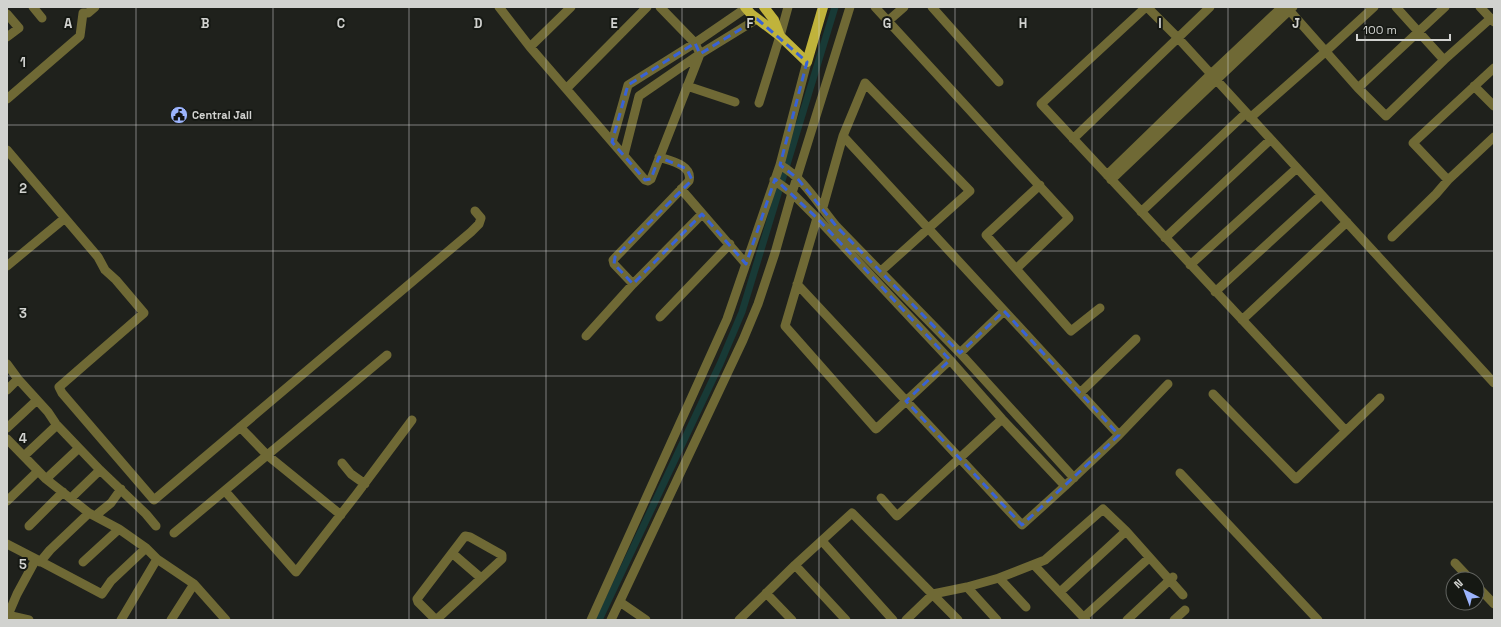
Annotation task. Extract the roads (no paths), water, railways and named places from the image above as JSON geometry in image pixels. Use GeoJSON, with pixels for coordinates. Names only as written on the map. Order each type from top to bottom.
{"type":"FeatureCollection","features":[{"type":"Feature","properties":{"kind":"main road"},"geometry":{"type":"LineString","coordinates":[[764,7],[774,20],[780,36]]}},
{"type":"Feature","properties":{"kind":"main road"},"geometry":{"type":"LineString","coordinates":[[745,8],[780,36],[807,62],[823,7]]}},
{"type":"Feature","properties":{"kind":"street"},"geometry":{"type":"LineString","coordinates":[[33,7],[42,18]]}},
{"type":"Feature","properties":{"kind":"street"},"geometry":{"type":"LineString","coordinates":[[76,7],[83,14]]}},
{"type":"Feature","properties":{"kind":"street"},"geometry":{"type":"LineString","coordinates":[[83,14],[88,13],[95,7]]}},
{"type":"Feature","properties":{"kind":"street"},"geometry":{"type":"LineString","coordinates":[[499,7],[530,46],[648,182],[651,179],[700,54],[695,43],[660,7]]}},
{"type":"Feature","properties":{"kind":"street"},"geometry":{"type":"LineString","coordinates":[[530,46],[571,7]]}},
{"type":"Feature","properties":{"kind":"street"},"geometry":{"type":"LineString","coordinates":[[567,88],[647,7]]}},
{"type":"Feature","properties":{"kind":"street"},"geometry":{"type":"LineString","coordinates":[[759,103],[788,7]]}},
{"type":"Feature","properties":{"kind":"street"},"geometry":{"type":"LineString","coordinates":[[611,620],[743,340],[758,304],[775,253],[794,176],[850,7]]}},
{"type":"Feature","properties":{"kind":"street"},"geometry":{"type":"LineString","coordinates":[[875,7],[1069,218],[1016,269]]}},
{"type":"Feature","properties":{"kind":"street"},"geometry":{"type":"LineString","coordinates":[[888,21],[904,7]]}},
{"type":"Feature","properties":{"kind":"street"},"geometry":{"type":"LineString","coordinates":[[932,7],[998,82]]}},
{"type":"Feature","properties":{"kind":"street"},"geometry":{"type":"LineString","coordinates":[[1346,431],[1041,104],[1146,7],[1214,76],[1248,116],[1494,383]]}},
{"type":"Feature","properties":{"kind":"street"},"geometry":{"type":"LineString","coordinates":[[1073,139],[1210,7]]}},
{"type":"Feature","properties":{"kind":"street"},"geometry":{"type":"LineString","coordinates":[[1141,212],[1248,116],[1325,52],[1374,7]]}},
{"type":"Feature","properties":{"kind":"street"},"geometry":{"type":"LineString","coordinates":[[1396,7],[1444,60]]}},
{"type":"Feature","properties":{"kind":"street"},"geometry":{"type":"LineString","coordinates":[[1358,88],[1445,7]]}},
{"type":"Feature","properties":{"kind":"street"},"geometry":{"type":"LineString","coordinates":[[1282,9],[1386,116],[1444,60],[1492,20],[1480,7]]}},
{"type":"Feature","properties":{"kind":"street"},"geometry":{"type":"LineString","coordinates":[[612,142],[628,86],[695,43],[745,8]]}},
{"type":"Feature","properties":{"kind":"street"},"geometry":{"type":"LineString","coordinates":[[1214,76],[1282,9]]}},
{"type":"Feature","properties":{"kind":"street"},"geometry":{"type":"LineString","coordinates":[[1109,177],[1282,9]]}},
{"type":"Feature","properties":{"kind":"street"},"geometry":{"type":"LineString","coordinates":[[7,14],[18,28],[7,37]]}},
{"type":"Feature","properties":{"kind":"street"},"geometry":{"type":"LineString","coordinates":[[7,99],[80,36],[83,14]]}},
{"type":"Feature","properties":{"kind":"street"},"geometry":{"type":"LineString","coordinates":[[624,155],[639,96],[700,54],[757,19]]}},
{"type":"Feature","properties":{"kind":"street"},"geometry":{"type":"LineString","coordinates":[[591,620],[727,319],[782,166],[807,62]]}},
{"type":"Feature","properties":{"kind":"street"},"geometry":{"type":"LineString","coordinates":[[1448,180],[1413,143],[1494,68]]}},
{"type":"Feature","properties":{"kind":"street"},"geometry":{"type":"LineString","coordinates":[[823,207],[842,136],[865,83],[970,191],[881,271]]}},
{"type":"Feature","properties":{"kind":"street"},"geometry":{"type":"LineString","coordinates":[[687,86],[735,102]]}},
{"type":"Feature","properties":{"kind":"street"},"geometry":{"type":"LineString","coordinates":[[1474,86],[1494,106]]}},
{"type":"Feature","properties":{"kind":"street"},"geometry":{"type":"LineString","coordinates":[[842,136],[1119,435]]}},
{"type":"Feature","properties":{"kind":"street"},"geometry":{"type":"LineString","coordinates":[[1392,237],[1436,194],[1448,180],[1494,137]]}},
{"type":"Feature","properties":{"kind":"street"},"geometry":{"type":"LineString","coordinates":[[1165,238],[1270,140]]}},
{"type":"Feature","properties":{"kind":"street"},"geometry":{"type":"LineString","coordinates":[[7,150],[98,257],[105,270],[116,280],[144,313],[59,387],[62,393],[154,500],[471,232],[479,224],[481,218],[475,212]]}},
{"type":"Feature","properties":{"kind":"street"},"geometry":{"type":"LineString","coordinates":[[633,284],[614,264],[613,260],[689,182],[690,177],[687,169],[659,157]]}},
{"type":"Feature","properties":{"kind":"street"},"geometry":{"type":"LineString","coordinates":[[782,166],[794,176],[823,207],[828,217],[837,227],[960,354],[1074,478]]}},
{"type":"Feature","properties":{"kind":"street"},"geometry":{"type":"LineString","coordinates":[[1190,265],[1297,168]]}},
{"type":"Feature","properties":{"kind":"street"},"geometry":{"type":"LineString","coordinates":[[776,181],[790,191],[817,218],[1065,486]]}},
{"type":"Feature","properties":{"kind":"street"},"geometry":{"type":"LineString","coordinates":[[1040,185],[986,235],[1071,331],[1100,308]]}},
{"type":"Feature","properties":{"kind":"street"},"geometry":{"type":"LineString","coordinates":[[681,189],[746,264]]}},
{"type":"Feature","properties":{"kind":"street"},"geometry":{"type":"LineString","coordinates":[[1215,292],[1321,194]]}},
{"type":"Feature","properties":{"kind":"street"},"geometry":{"type":"LineString","coordinates":[[586,336],[633,284],[702,214]]}},
{"type":"Feature","properties":{"kind":"street"},"geometry":{"type":"LineString","coordinates":[[7,266],[65,218]]}},
{"type":"Feature","properties":{"kind":"street"},"geometry":{"type":"LineString","coordinates":[[817,218],[785,326],[876,429],[950,360]]}},
{"type":"Feature","properties":{"kind":"street"},"geometry":{"type":"LineString","coordinates":[[1242,320],[1347,222]]}},
{"type":"Feature","properties":{"kind":"street"},"geometry":{"type":"LineString","coordinates":[[660,317],[730,244]]}},
{"type":"Feature","properties":{"kind":"street"},"geometry":{"type":"LineString","coordinates":[[797,284],[1022,525],[1119,435],[1168,384]]}},
{"type":"Feature","properties":{"kind":"street"},"geometry":{"type":"LineString","coordinates":[[960,354],[1004,311]]}},
{"type":"Feature","properties":{"kind":"street"},"geometry":{"type":"LineString","coordinates":[[1080,393],[1136,339]]}},
{"type":"Feature","properties":{"kind":"street"},"geometry":{"type":"LineString","coordinates":[[174,533],[387,354]]}},
{"type":"Feature","properties":{"kind":"street"},"geometry":{"type":"LineString","coordinates":[[7,364],[18,379],[48,412],[57,425],[156,526]]}},
{"type":"Feature","properties":{"kind":"street"},"geometry":{"type":"LineString","coordinates":[[7,390],[18,379]]}},
{"type":"Feature","properties":{"kind":"street"},"geometry":{"type":"LineString","coordinates":[[1213,394],[1296,479],[1380,398]]}},
{"type":"Feature","properties":{"kind":"street"},"geometry":{"type":"LineString","coordinates":[[7,428],[37,400]]}},
{"type":"Feature","properties":{"kind":"street"},"geometry":{"type":"LineString","coordinates":[[881,498],[897,516],[1002,419]]}},
{"type":"Feature","properties":{"kind":"street"},"geometry":{"type":"LineString","coordinates":[[225,491],[296,572],[365,484],[412,420]]}},
{"type":"Feature","properties":{"kind":"street"},"geometry":{"type":"LineString","coordinates":[[24,456],[57,425]]}},
{"type":"Feature","properties":{"kind":"street"},"geometry":{"type":"LineString","coordinates":[[240,427],[267,455],[341,515]]}},
{"type":"Feature","properties":{"kind":"street"},"geometry":{"type":"LineString","coordinates":[[7,439],[46,479],[92,515],[120,529],[146,548],[157,559],[194,584],[226,620]]}},
{"type":"Feature","properties":{"kind":"street"},"geometry":{"type":"LineString","coordinates":[[7,454],[14,447]]}},
{"type":"Feature","properties":{"kind":"street"},"geometry":{"type":"LineString","coordinates":[[46,479],[79,448]]}},
{"type":"Feature","properties":{"kind":"street"},"geometry":{"type":"LineString","coordinates":[[342,463],[351,474],[365,484]]}},
{"type":"Feature","properties":{"kind":"street"},"geometry":{"type":"LineString","coordinates":[[71,498],[100,470]]}},
{"type":"Feature","properties":{"kind":"street"},"geometry":{"type":"LineString","coordinates":[[7,500],[38,471]]}},
{"type":"Feature","properties":{"kind":"street"},"geometry":{"type":"LineString","coordinates":[[1180,473],[1318,620]]}},
{"type":"Feature","properties":{"kind":"street"},"geometry":{"type":"LineString","coordinates":[[23,620],[8,615],[17,594],[38,560],[92,515],[111,502],[121,490]]}},
{"type":"Feature","properties":{"kind":"street"},"geometry":{"type":"LineString","coordinates":[[29,526],[63,492]]}},
{"type":"Feature","properties":{"kind":"street"},"geometry":{"type":"LineString","coordinates":[[906,620],[933,594],[967,587],[999,578],[1045,560],[1103,509],[1171,579],[1183,595]]}},
{"type":"Feature","properties":{"kind":"street"},"geometry":{"type":"LineString","coordinates":[[739,620],[795,565],[852,513],[958,620]]}},
{"type":"Feature","properties":{"kind":"street"},"geometry":{"type":"LineString","coordinates":[[83,562],[120,529]]}},
{"type":"Feature","properties":{"kind":"street"},"geometry":{"type":"LineString","coordinates":[[1060,592],[1126,532]]}},
{"type":"Feature","properties":{"kind":"street"},"geometry":{"type":"LineString","coordinates":[[468,536],[502,555],[502,559],[481,578],[436,620],[418,602],[417,599],[464,538],[468,536]]}},
{"type":"Feature","properties":{"kind":"street"},"geometry":{"type":"LineString","coordinates":[[822,541],[893,620]]}},
{"type":"Feature","properties":{"kind":"street"},"geometry":{"type":"LineString","coordinates":[[7,544],[102,594],[111,582],[146,548]]}},
{"type":"Feature","properties":{"kind":"street"},"geometry":{"type":"LineString","coordinates":[[452,553],[481,578]]}},
{"type":"Feature","properties":{"kind":"street"},"geometry":{"type":"LineString","coordinates":[[1034,565],[1085,619],[1149,558]]}},
{"type":"Feature","properties":{"kind":"street"},"geometry":{"type":"LineString","coordinates":[[121,620],[157,559]]}},
{"type":"Feature","properties":{"kind":"street"},"geometry":{"type":"LineString","coordinates":[[1455,563],[1462,571]]}},
{"type":"Feature","properties":{"kind":"street"},"geometry":{"type":"LineString","coordinates":[[795,565],[846,620]]}},
{"type":"Feature","properties":{"kind":"street"},"geometry":{"type":"LineString","coordinates":[[999,578],[1026,607]]}},
{"type":"Feature","properties":{"kind":"street"},"geometry":{"type":"LineString","coordinates":[[1127,620],[1171,579]]}},
{"type":"Feature","properties":{"kind":"street"},"geometry":{"type":"LineString","coordinates":[[171,620],[194,584]]}},
{"type":"Feature","properties":{"kind":"street"},"geometry":{"type":"LineString","coordinates":[[967,587],[997,620]]}},
{"type":"Feature","properties":{"kind":"street"},"geometry":{"type":"LineString","coordinates":[[766,593],[792,620]]}},
{"type":"Feature","properties":{"kind":"street"},"geometry":{"type":"LineString","coordinates":[[1485,594],[1494,604]]}},
{"type":"Feature","properties":{"kind":"street"},"geometry":{"type":"LineString","coordinates":[[620,602],[646,620]]}},
{"type":"Feature","properties":{"kind":"street"},"geometry":{"type":"LineString","coordinates":[[1174,620],[1185,610]]}},
{"type":"Feature","properties":{"kind":"waterway"},"geometry":{"type":"LineString","coordinates":[[599,620],[720,364],[742,312],[835,7]]}},
{"type":"Feature","properties":{"kind":"place","name":"Central Jail"},"geometry":{"type":"Point","coordinates":[179,115]}}]}
